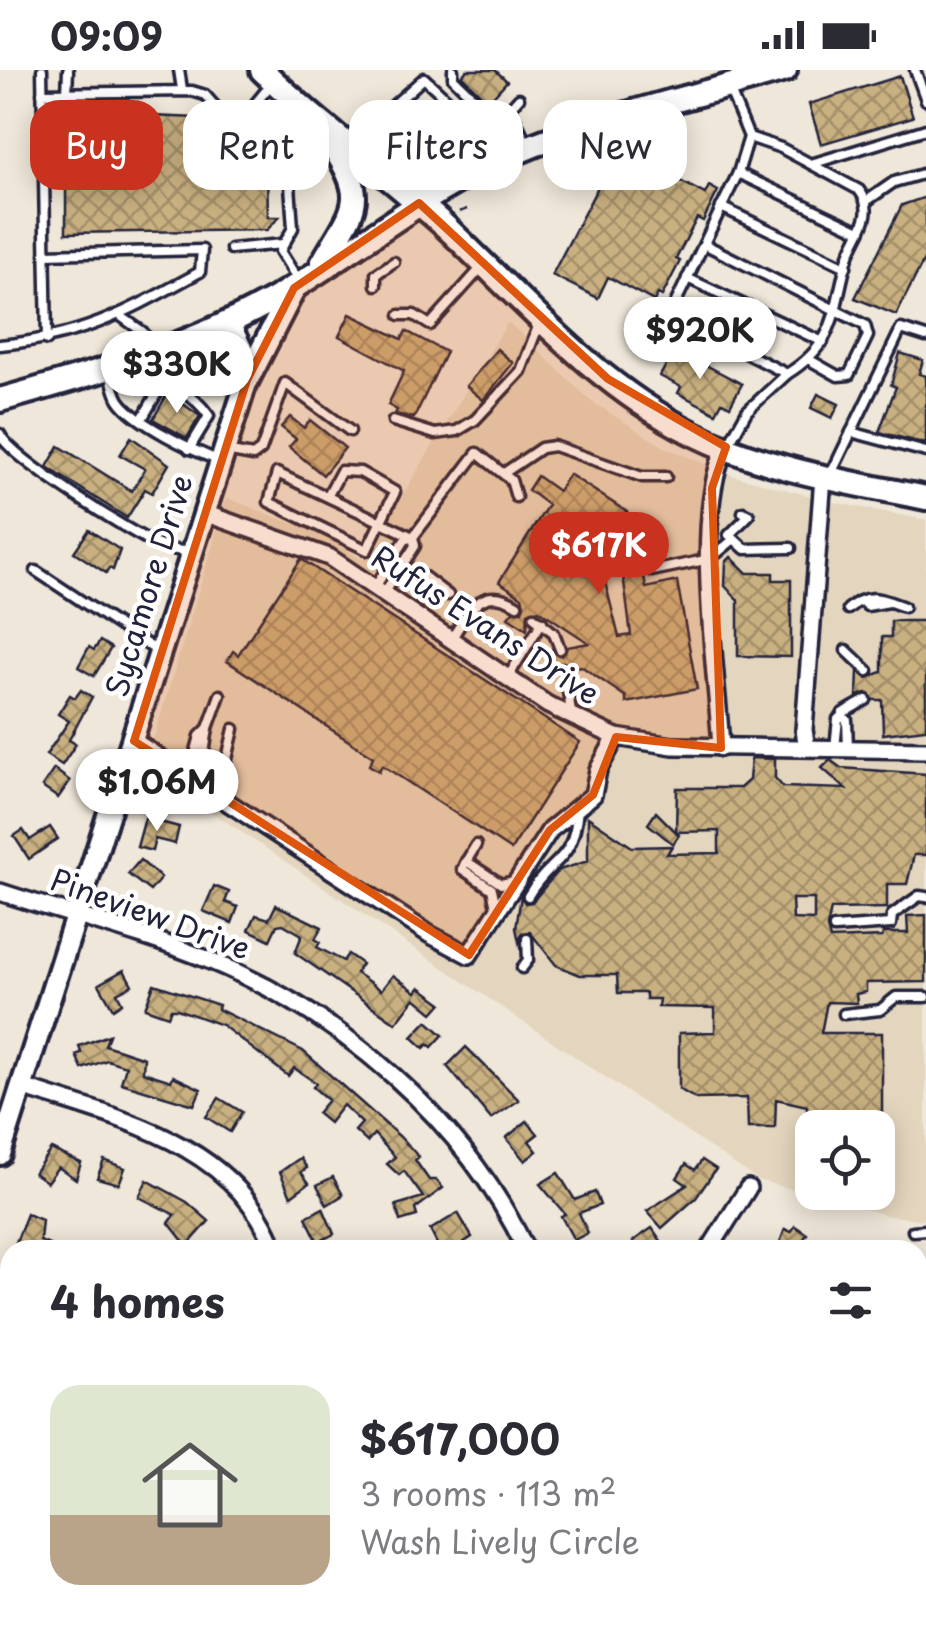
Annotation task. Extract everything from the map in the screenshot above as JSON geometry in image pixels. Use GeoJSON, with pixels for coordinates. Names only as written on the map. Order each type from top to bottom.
{"type":"FeatureCollection","features":[{"type":"Feature","properties":{"kind":"main road"},"geometry":{"type":"LineString","coordinates":[[523,150],[785,70]]}},
{"type":"Feature","properties":{"kind":"main road"},"geometry":{"type":"LineString","coordinates":[[268,76],[294,100]]}},
{"type":"Feature","properties":{"kind":"main road"},"geometry":{"type":"LineString","coordinates":[[329,131],[419,203],[542,320],[632,397],[726,448],[826,478],[926,497]]}},
{"type":"Feature","properties":{"kind":"main road"},"geometry":{"type":"LineString","coordinates":[[247,380],[304,281],[353,209],[356,190],[352,175],[329,140]]}},
{"type":"Feature","properties":{"kind":"main road"},"geometry":{"type":"LineString","coordinates":[[0,400],[110,370],[228,322],[304,281],[443,190]]}},
{"type":"Feature","properties":{"kind":"street"},"geometry":{"type":"LineString","coordinates":[[228,322],[242,350],[247,380]]}},
{"type":"Feature","properties":{"kind":"street","name":"Sycamore Drive"},"geometry":{"type":"LineString","coordinates":[[0,1154],[247,380]]}},
{"type":"Feature","properties":{"kind":"street"},"geometry":{"type":"LineString","coordinates":[[721,748],[710,558],[712,488],[726,448]]}},
{"type":"Feature","properties":{"kind":"street"},"geometry":{"type":"LineString","coordinates":[[807,748],[804,730],[826,478]]}},
{"type":"Feature","properties":{"kind":"street","name":"Rufus Evans Drive"},"geometry":{"type":"LineString","coordinates":[[204,513],[298,544],[380,590],[570,718],[616,736],[673,746],[926,750]]}},
{"type":"Feature","properties":{"kind":"street"},"geometry":{"type":"LineString","coordinates":[[134,741],[429,934],[469,955],[550,830],[593,795],[598,770],[616,736]]}},
{"type":"Feature","properties":{"kind":"street","name":"Pineview Drive"},"geometry":{"type":"LineString","coordinates":[[0,892],[211,961],[291,1001],[332,1028],[416,1098],[458,1146],[519,1240]]}},
{"type":"Feature","properties":{"kind":"street"},"geometry":{"type":"LineString","coordinates":[[22,1088],[128,1122],[180,1144],[244,1196],[269,1240]]}},
{"type":"Feature","properties":{"kind":"street"},"geometry":{"type":"LineString","coordinates":[[714,1240],[748,1188]]}},
{"type":"Feature","properties":{"kind":"lane"},"geometry":{"type":"LineString","coordinates":[[42,70],[47,340]]}},
{"type":"Feature","properties":{"kind":"lane"},"geometry":{"type":"LineString","coordinates":[[67,93],[68,70]]}},
{"type":"Feature","properties":{"kind":"lane"},"geometry":{"type":"LineString","coordinates":[[179,70],[182,89]]}},
{"type":"Feature","properties":{"kind":"lane"},"geometry":{"type":"LineString","coordinates":[[453,70],[452,78],[475,100]]}},
{"type":"Feature","properties":{"kind":"lane"},"geometry":{"type":"LineString","coordinates":[[920,75],[926,100]]}},
{"type":"Feature","properties":{"kind":"lane"},"geometry":{"type":"LineString","coordinates":[[254,100],[268,76]]}},
{"type":"Feature","properties":{"kind":"lane"},"geometry":{"type":"LineString","coordinates":[[399,100],[424,78],[448,100]]}},
{"type":"Feature","properties":{"kind":"lane"},"geometry":{"type":"LineString","coordinates":[[728,87],[749,137],[738,173],[675,304],[675,316],[786,374]]}},
{"type":"Feature","properties":{"kind":"lane"},"geometry":{"type":"LineString","coordinates":[[42,93],[182,89],[209,100]]}},
{"type":"Feature","properties":{"kind":"lane"},"geometry":{"type":"LineString","coordinates":[[812,164],[926,128]]}},
{"type":"Feature","properties":{"kind":"lane"},"geometry":{"type":"LineString","coordinates":[[523,137],[528,148]]}},
{"type":"Feature","properties":{"kind":"lane"},"geometry":{"type":"LineString","coordinates":[[749,137],[812,164],[859,190],[868,200]]}},
{"type":"Feature","properties":{"kind":"lane"},"geometry":{"type":"LineString","coordinates":[[738,173],[860,231]]}},
{"type":"Feature","properties":{"kind":"lane"},"geometry":{"type":"LineString","coordinates":[[726,448],[747,412],[823,342],[837,308],[868,200],[894,182],[926,174]]}},
{"type":"Feature","properties":{"kind":"lane"},"geometry":{"type":"LineString","coordinates":[[290,190],[293,228],[280,251],[304,281]]}},
{"type":"Feature","properties":{"kind":"lane"},"geometry":{"type":"LineString","coordinates":[[721,207],[846,267]]}},
{"type":"Feature","properties":{"kind":"lane"},"geometry":{"type":"LineString","coordinates":[[231,248],[283,244]]}},
{"type":"Feature","properties":{"kind":"lane"},"geometry":{"type":"LineString","coordinates":[[704,244],[866,325],[868,336],[850,375],[838,376],[808,358]]}},
{"type":"Feature","properties":{"kind":"lane"},"geometry":{"type":"LineString","coordinates":[[0,346],[47,340],[122,317],[200,272],[202,250],[45,254]]}},
{"type":"Feature","properties":{"kind":"lane"},"geometry":{"type":"LineString","coordinates":[[376,286],[376,274],[394,262]]}},
{"type":"Feature","properties":{"kind":"lane"},"geometry":{"type":"LineString","coordinates":[[400,315],[414,316],[430,325],[484,264]]}},
{"type":"Feature","properties":{"kind":"lane"},"geometry":{"type":"LineString","coordinates":[[688,278],[823,342]]}},
{"type":"Feature","properties":{"kind":"lane"},"geometry":{"type":"LineString","coordinates":[[122,317],[144,332],[164,381],[192,398],[209,416],[189,448]]}},
{"type":"Feature","properties":{"kind":"lane"},"geometry":{"type":"LineString","coordinates":[[393,421],[435,434],[457,432],[476,420],[520,371],[542,320]]}},
{"type":"Feature","properties":{"kind":"lane"},"geometry":{"type":"LineString","coordinates":[[826,478],[901,328],[926,337]]}},
{"type":"Feature","properties":{"kind":"lane"},"geometry":{"type":"LineString","coordinates":[[110,370],[118,400],[189,448],[222,456],[253,456],[262,450],[285,383],[350,431]]}},
{"type":"Feature","properties":{"kind":"lane"},"geometry":{"type":"LineString","coordinates":[[142,418],[164,381]]}},
{"type":"Feature","properties":{"kind":"lane"},"geometry":{"type":"LineString","coordinates":[[851,432],[926,452]]}},
{"type":"Feature","properties":{"kind":"lane"},"geometry":{"type":"LineString","coordinates":[[0,434],[33,467],[130,528],[162,547],[192,552]]}},
{"type":"Feature","properties":{"kind":"lane"},"geometry":{"type":"LineString","coordinates":[[504,473],[541,448],[554,446],[642,477],[666,477]]}},
{"type":"Feature","properties":{"kind":"lane"},"geometry":{"type":"LineString","coordinates":[[380,590],[414,546],[413,538],[478,453],[504,473],[516,496]]}},
{"type":"Feature","properties":{"kind":"lane"},"geometry":{"type":"LineString","coordinates":[[328,495],[340,471],[360,472],[395,492],[382,519],[367,550],[269,502],[278,473],[382,519],[413,538]]}},
{"type":"Feature","properties":{"kind":"lane"},"geometry":{"type":"LineString","coordinates":[[746,514],[729,534],[744,549],[790,548]]}},
{"type":"Feature","properties":{"kind":"lane"},"geometry":{"type":"LineString","coordinates":[[652,570],[710,558],[734,539]]}},
{"type":"Feature","properties":{"kind":"lane"},"geometry":{"type":"LineString","coordinates":[[602,568],[617,550],[647,542]]}},
{"type":"Feature","properties":{"kind":"lane"},"geometry":{"type":"LineString","coordinates":[[36,571],[161,654]]}},
{"type":"Feature","properties":{"kind":"lane"},"geometry":{"type":"LineString","coordinates":[[423,576],[448,595]]}},
{"type":"Feature","properties":{"kind":"lane"},"geometry":{"type":"LineString","coordinates":[[452,638],[484,596],[497,595],[517,605]]}},
{"type":"Feature","properties":{"kind":"lane"},"geometry":{"type":"LineString","coordinates":[[848,610],[862,601],[884,597],[904,607]]}},
{"type":"Feature","properties":{"kind":"lane"},"geometry":{"type":"LineString","coordinates":[[121,628],[127,618]]}},
{"type":"Feature","properties":{"kind":"lane"},"geometry":{"type":"LineString","coordinates":[[508,677],[538,619],[560,648]]}},
{"type":"Feature","properties":{"kind":"lane"},"geometry":{"type":"LineString","coordinates":[[846,650],[868,671]]}},
{"type":"Feature","properties":{"kind":"lane"},"geometry":{"type":"LineString","coordinates":[[566,669],[570,718]]}},
{"type":"Feature","properties":{"kind":"lane"},"geometry":{"type":"LineString","coordinates":[[164,762],[189,764],[220,695]]}},
{"type":"Feature","properties":{"kind":"lane"},"geometry":{"type":"LineString","coordinates":[[843,713],[866,700]]}},
{"type":"Feature","properties":{"kind":"lane"},"geometry":{"type":"LineString","coordinates":[[208,728],[201,773],[210,791]]}},
{"type":"Feature","properties":{"kind":"lane"},"geometry":{"type":"LineString","coordinates":[[227,758],[234,729]]}},
{"type":"Feature","properties":{"kind":"lane"},"geometry":{"type":"LineString","coordinates":[[528,896],[536,881],[572,847],[578,804]]}},
{"type":"Feature","properties":{"kind":"lane"},"geometry":{"type":"LineString","coordinates":[[462,868],[476,845]]}},
{"type":"Feature","properties":{"kind":"lane"},"geometry":{"type":"LineString","coordinates":[[462,868],[501,884],[518,878]]}},
{"type":"Feature","properties":{"kind":"lane"},"geometry":{"type":"LineString","coordinates":[[462,868],[496,894],[496,913]]}},
{"type":"Feature","properties":{"kind":"lane"},"geometry":{"type":"LineString","coordinates":[[834,928],[891,924],[892,916],[919,896],[926,896]]}},
{"type":"Feature","properties":{"kind":"lane"},"geometry":{"type":"LineString","coordinates":[[522,968],[528,960],[527,939]]}},
{"type":"Feature","properties":{"kind":"lane"},"geometry":{"type":"LineString","coordinates":[[844,1014],[880,1010],[896,997],[926,997]]}},
{"type":"Feature","properties":{"kind":"lane"},"geometry":{"type":"LineString","coordinates":[[913,1230],[926,1230]]}},
{"type":"Feature","properties":{"kind":"highlighted area"},"geometry":{"type":"Polygon","coordinates":[[[419,203],[608,379],[726,447],[712,488],[721,748],[616,737],[593,795],[550,830],[469,955],[134,741],[247,380],[294,288],[419,203]]]}},
{"type":"Feature","properties":{"kind":"shaded area"},"geometry":{"type":"Polygon","coordinates":[[[508,322],[591,401],[664,447],[735,476],[833,502],[926,520],[926,1220],[867,1210],[895,1210],[895,1110],[795,1110],[795,1190],[758,1180],[145,767],[227,498],[323,535],[363,560],[508,322]]]}},
{"type":"Feature","properties":{"kind":"building"},"geometry":{"type":"Polygon","coordinates":[[[467,70],[495,70],[507,81],[486,100],[462,76],[467,70]]]}},
{"type":"Feature","properties":{"kind":"building"},"geometry":{"type":"Polygon","coordinates":[[[900,76],[913,117],[821,144],[809,104],[900,76]]]}},
{"type":"Feature","properties":{"kind":"building"},"geometry":{"type":"Polygon","coordinates":[[[163,117],[183,117],[183,190],[267,190],[268,217],[279,217],[267,230],[66,233],[66,190],[163,190],[163,117]]]}},
{"type":"Feature","properties":{"kind":"building"},"geometry":{"type":"Polygon","coordinates":[[[687,184],[705,194],[709,186],[718,191],[703,221],[697,218],[662,296],[658,294],[654,301],[608,277],[598,298],[552,275],[596,190],[687,190],[687,184]]]}},
{"type":"Feature","properties":{"kind":"building"},"geometry":{"type":"Polygon","coordinates":[[[926,197],[926,256],[896,315],[855,298],[902,205],[926,197]]]}},
{"type":"Feature","properties":{"kind":"building"},"geometry":{"type":"Polygon","coordinates":[[[350,314],[402,339],[406,331],[446,352],[414,418],[395,414],[397,410],[388,405],[404,371],[339,336],[350,314]]]}},
{"type":"Feature","properties":{"kind":"building"},"geometry":{"type":"Polygon","coordinates":[[[497,349],[513,363],[483,400],[466,386],[497,349]]]}},
{"type":"Feature","properties":{"kind":"building"},"geometry":{"type":"Polygon","coordinates":[[[675,349],[742,384],[730,406],[722,402],[716,413],[678,393],[681,387],[660,376],[675,349]]]}},
{"type":"Feature","properties":{"kind":"building"},"geometry":{"type":"Polygon","coordinates":[[[900,353],[923,360],[919,374],[926,376],[926,444],[879,432],[896,387],[891,385],[900,353]]]}},
{"type":"Feature","properties":{"kind":"building"},"geometry":{"type":"Polygon","coordinates":[[[168,393],[200,416],[187,438],[153,419],[168,393]]]}},
{"type":"Feature","properties":{"kind":"building"},"geometry":{"type":"Polygon","coordinates":[[[818,394],[839,404],[832,418],[811,408],[818,394]]]}},
{"type":"Feature","properties":{"kind":"building"},"geometry":{"type":"Polygon","coordinates":[[[290,417],[304,428],[310,420],[345,448],[323,475],[289,447],[296,439],[281,427],[290,417]]]}},
{"type":"Feature","properties":{"kind":"building"},"geometry":{"type":"Polygon","coordinates":[[[131,437],[169,464],[152,493],[145,489],[127,518],[47,467],[59,446],[132,491],[145,469],[120,455],[131,437]]]}},
{"type":"Feature","properties":{"kind":"building"},"geometry":{"type":"Polygon","coordinates":[[[569,474],[627,512],[596,567],[603,574],[619,637],[631,635],[622,567],[642,564],[646,588],[677,581],[697,689],[626,703],[626,697],[581,666],[572,668],[563,662],[555,671],[552,650],[562,656],[567,647],[589,643],[539,610],[528,613],[527,629],[508,617],[513,611],[522,611],[524,604],[522,597],[499,582],[548,505],[528,490],[537,476],[558,491],[569,474]]]}},
{"type":"Feature","properties":{"kind":"building"},"geometry":{"type":"Polygon","coordinates":[[[89,530],[120,550],[113,570],[109,568],[106,573],[74,552],[89,530]]]}},
{"type":"Feature","properties":{"kind":"building"},"geometry":{"type":"Polygon","coordinates":[[[731,557],[747,573],[773,573],[773,580],[791,580],[791,657],[738,656],[738,600],[725,586],[726,562],[731,557]]]}},
{"type":"Feature","properties":{"kind":"building"},"geometry":{"type":"Polygon","coordinates":[[[301,559],[580,742],[511,850],[382,765],[379,771],[369,765],[373,757],[227,661],[233,651],[238,655],[301,559]]]}},
{"type":"Feature","properties":{"kind":"building"},"geometry":{"type":"Polygon","coordinates":[[[891,621],[926,621],[926,729],[883,734],[882,700],[873,700],[867,693],[857,696],[858,671],[867,678],[882,672],[882,637],[891,637],[891,621]]]}},
{"type":"Feature","properties":{"kind":"building"},"geometry":{"type":"Polygon","coordinates":[[[100,641],[111,648],[94,676],[78,667],[89,647],[94,650],[100,641]]]}},
{"type":"Feature","properties":{"kind":"building"},"geometry":{"type":"Polygon","coordinates":[[[81,690],[92,697],[69,740],[76,744],[62,765],[46,755],[69,721],[58,714],[70,695],[75,698],[81,690]]]}},
{"type":"Feature","properties":{"kind":"building"},"geometry":{"type":"Polygon","coordinates":[[[751,758],[775,759],[775,778],[783,787],[846,789],[822,768],[830,760],[841,768],[926,774],[926,855],[914,855],[907,884],[887,884],[887,908],[831,909],[827,928],[830,939],[882,937],[883,933],[908,933],[907,916],[926,915],[926,982],[866,983],[866,992],[856,994],[857,1003],[827,1002],[821,1033],[882,1033],[882,1110],[807,1110],[807,1106],[776,1099],[775,1128],[748,1128],[747,1098],[696,1099],[679,1089],[679,1033],[715,1032],[715,1008],[658,1007],[659,999],[646,999],[646,993],[618,993],[617,975],[580,975],[556,965],[530,932],[522,933],[519,942],[516,928],[521,896],[525,903],[532,902],[559,870],[588,861],[588,817],[632,847],[672,846],[667,854],[719,853],[719,831],[676,832],[677,788],[740,788],[749,780],[751,758]],[[792,899],[793,919],[814,920],[814,899],[792,899]]]}},
{"type":"Feature","properties":{"kind":"building"},"geometry":{"type":"Polygon","coordinates":[[[54,769],[70,781],[58,798],[42,787],[54,769]]]}},
{"type":"Feature","properties":{"kind":"building"},"geometry":{"type":"Polygon","coordinates":[[[656,812],[679,835],[673,844],[648,824],[656,812]]]}},
{"type":"Feature","properties":{"kind":"building"},"geometry":{"type":"Polygon","coordinates":[[[145,818],[179,827],[175,844],[155,839],[152,851],[137,847],[145,818]]]}},
{"type":"Feature","properties":{"kind":"building"},"geometry":{"type":"Polygon","coordinates":[[[50,827],[58,839],[29,859],[14,836],[23,830],[30,840],[50,827]]]}},
{"type":"Feature","properties":{"kind":"building"},"geometry":{"type":"Polygon","coordinates":[[[140,860],[161,878],[150,891],[128,874],[140,860]]]}},
{"type":"Feature","properties":{"kind":"building"},"geometry":{"type":"Polygon","coordinates":[[[214,886],[229,892],[225,902],[238,907],[232,923],[203,911],[214,886]]]}},
{"type":"Feature","properties":{"kind":"building"},"geometry":{"type":"Polygon","coordinates":[[[276,905],[322,927],[315,939],[320,942],[317,947],[343,961],[348,954],[362,964],[356,973],[381,990],[393,975],[416,992],[420,987],[442,1003],[433,1013],[415,998],[396,1023],[295,953],[302,935],[283,924],[277,925],[270,940],[249,930],[256,915],[269,919],[276,905]]]}},
{"type":"Feature","properties":{"kind":"building"},"geometry":{"type":"Polygon","coordinates":[[[124,970],[132,985],[117,993],[122,1003],[113,1009],[99,984],[124,970]]]}},
{"type":"Feature","properties":{"kind":"building"},"geometry":{"type":"Polygon","coordinates":[[[154,984],[219,1005],[218,1009],[303,1051],[399,1136],[419,1157],[415,1160],[429,1180],[436,1180],[443,1188],[415,1209],[417,1216],[400,1221],[396,1205],[423,1197],[404,1171],[399,1175],[387,1164],[395,1157],[374,1134],[367,1142],[355,1131],[362,1123],[343,1105],[329,1123],[317,1113],[328,1100],[313,1087],[316,1083],[294,1068],[288,1076],[222,1025],[177,1009],[171,1009],[168,1016],[145,1008],[154,984]]]}},
{"type":"Feature","properties":{"kind":"building"},"geometry":{"type":"Polygon","coordinates":[[[427,1021],[443,1035],[432,1047],[428,1044],[424,1048],[412,1037],[427,1021]]]}},
{"type":"Feature","properties":{"kind":"building"},"geometry":{"type":"Polygon","coordinates":[[[109,1035],[105,1045],[144,1058],[143,1072],[171,1081],[173,1076],[201,1089],[194,1105],[121,1083],[126,1066],[107,1060],[82,1069],[76,1055],[81,1053],[79,1046],[109,1035]]]}},
{"type":"Feature","properties":{"kind":"building"},"geometry":{"type":"Polygon","coordinates":[[[466,1047],[519,1100],[491,1119],[447,1066],[466,1047]]]}},
{"type":"Feature","properties":{"kind":"building"},"geometry":{"type":"Polygon","coordinates":[[[219,1098],[242,1112],[230,1132],[206,1117],[219,1098]]]}},
{"type":"Feature","properties":{"kind":"building"},"geometry":{"type":"Polygon","coordinates":[[[527,1121],[538,1134],[529,1141],[537,1151],[525,1161],[506,1138],[527,1121]]]}},
{"type":"Feature","properties":{"kind":"building"},"geometry":{"type":"Polygon","coordinates":[[[51,1149],[81,1163],[76,1179],[58,1167],[47,1182],[34,1173],[51,1149]]]}},
{"type":"Feature","properties":{"kind":"building"},"geometry":{"type":"Polygon","coordinates":[[[300,1158],[307,1168],[301,1172],[309,1183],[291,1196],[280,1172],[300,1158]]]}},
{"type":"Feature","properties":{"kind":"building"},"geometry":{"type":"Polygon","coordinates":[[[104,1160],[125,1168],[119,1184],[97,1178],[104,1160]]]}},
{"type":"Feature","properties":{"kind":"building"},"geometry":{"type":"Polygon","coordinates":[[[702,1160],[716,1169],[696,1198],[662,1228],[647,1211],[687,1185],[677,1178],[686,1164],[695,1170],[702,1160]]]}},
{"type":"Feature","properties":{"kind":"building"},"geometry":{"type":"Polygon","coordinates":[[[558,1173],[575,1200],[595,1192],[600,1205],[579,1213],[588,1233],[574,1240],[561,1216],[565,1214],[540,1184],[558,1173]]]}},
{"type":"Feature","properties":{"kind":"building"},"geometry":{"type":"Polygon","coordinates":[[[333,1177],[343,1195],[327,1205],[317,1185],[333,1177]]]}},
{"type":"Feature","properties":{"kind":"building"},"geometry":{"type":"Polygon","coordinates":[[[147,1180],[187,1202],[209,1221],[192,1240],[182,1240],[169,1223],[175,1215],[139,1197],[147,1180]]]}},
{"type":"Feature","properties":{"kind":"building"},"geometry":{"type":"Polygon","coordinates":[[[323,1208],[334,1234],[317,1240],[306,1217],[323,1208]]]}},
{"type":"Feature","properties":{"kind":"building"},"geometry":{"type":"Polygon","coordinates":[[[458,1213],[472,1237],[435,1240],[430,1230],[458,1213]]]}},
{"type":"Feature","properties":{"kind":"building"},"geometry":{"type":"Polygon","coordinates":[[[27,1214],[42,1220],[40,1240],[17,1240],[27,1214]]]}},
{"type":"Feature","properties":{"kind":"building"},"geometry":{"type":"Polygon","coordinates":[[[795,1226],[807,1234],[803,1240],[781,1240],[785,1229],[791,1232],[795,1226]]]}},
{"type":"Feature","properties":{"kind":"building"},"geometry":{"type":"Polygon","coordinates":[[[652,1228],[660,1240],[634,1240],[652,1228]]]}}]}
